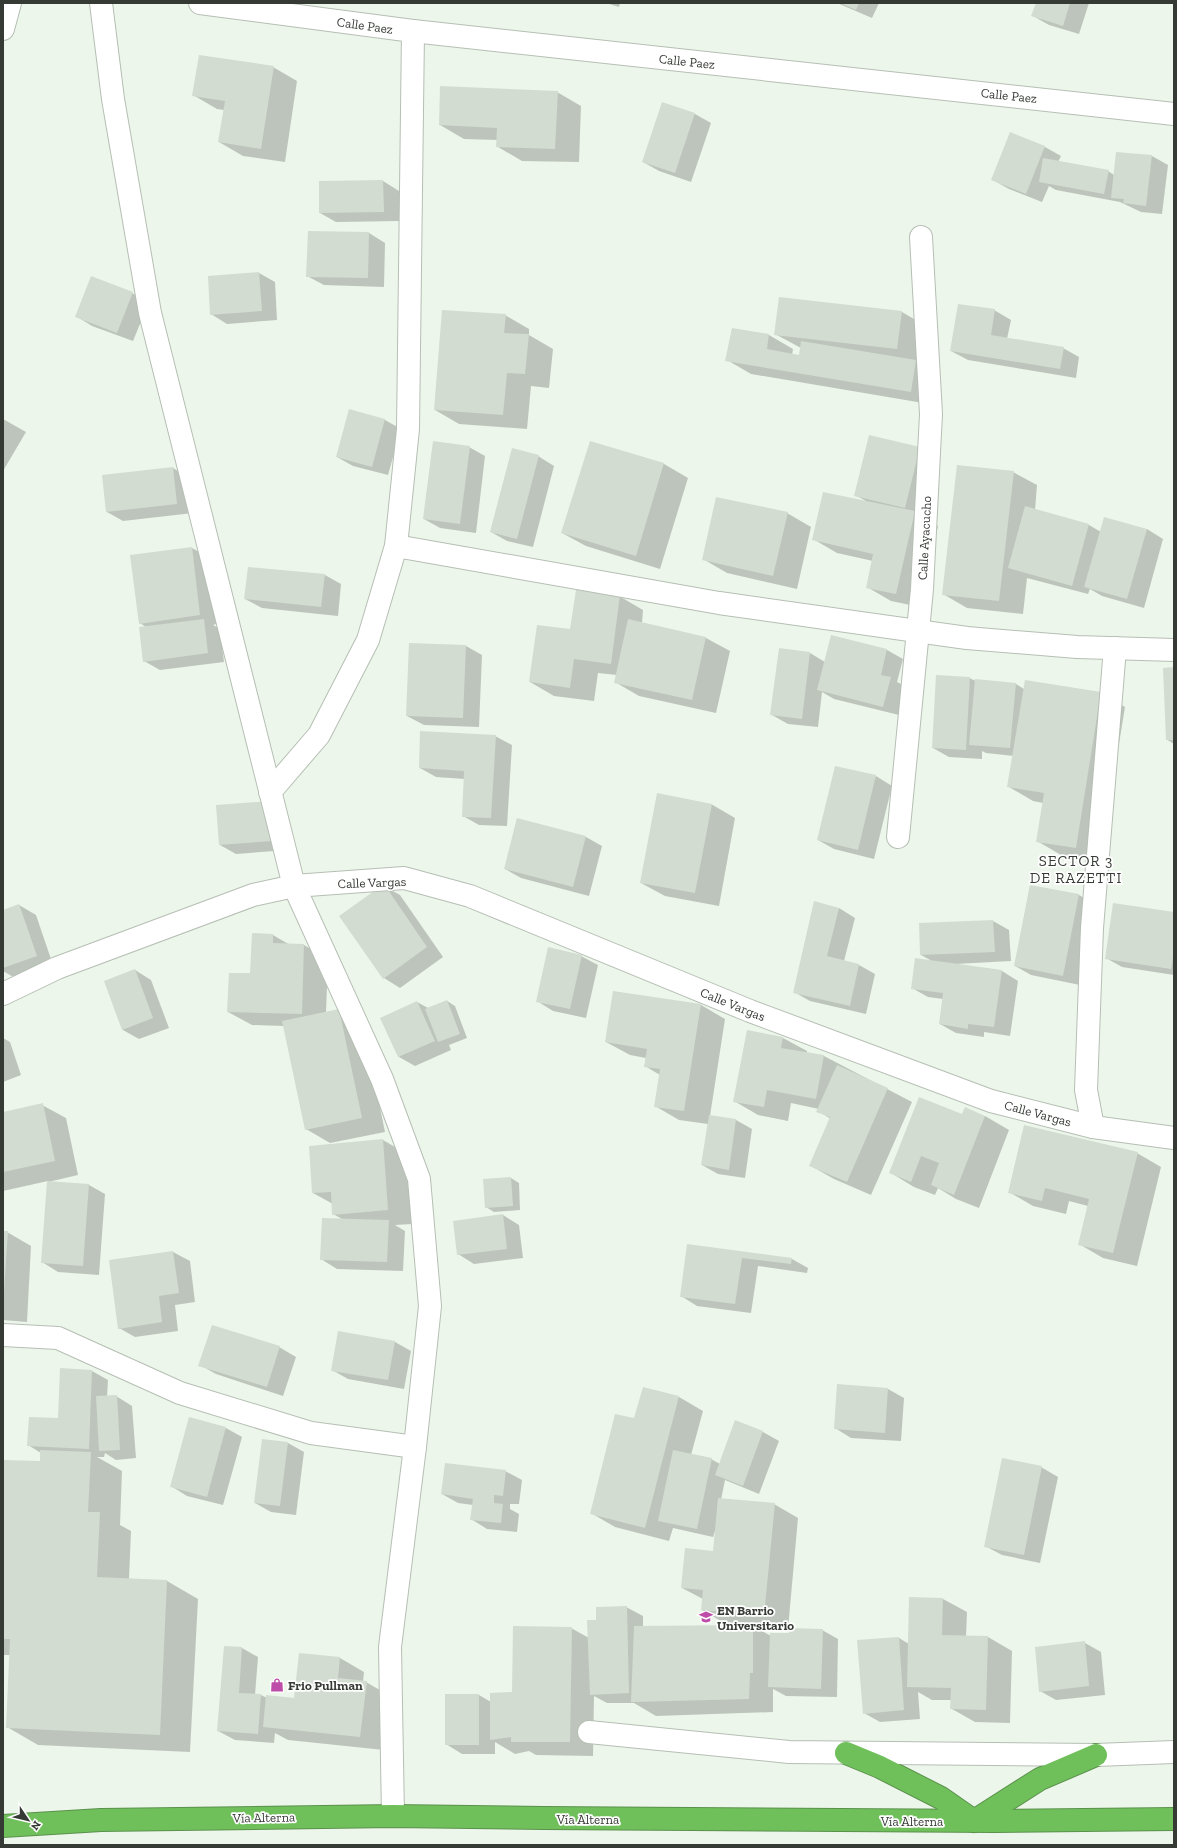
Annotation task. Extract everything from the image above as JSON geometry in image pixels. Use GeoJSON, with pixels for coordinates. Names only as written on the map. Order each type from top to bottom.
{"type":"FeatureCollection","features":[{"type":"Feature","properties":{"kind":"highway"},"geometry":{"type":"LineString","coordinates":[[846,1752],[880,1767],[941,1798],[974,1821],[1040,1779],[1096,1755]]}},
{"type":"Feature","properties":{"kind":"highway","name":"Vía Alterna"},"geometry":{"type":"LineString","coordinates":[[3,1826],[101,1820],[393,1816],[974,1821],[1174,1819]]}},
{"type":"Feature","properties":{"kind":"street"},"geometry":{"type":"LineString","coordinates":[[3,29],[10,3]]}},
{"type":"Feature","properties":{"kind":"street"},"geometry":{"type":"LineString","coordinates":[[101,3],[113,99],[150,313],[294,886],[382,1079],[420,1179],[430,1306],[415,1447],[390,1647],[393,1816]]}},
{"type":"Feature","properties":{"kind":"street","name":"Calle Paez"},"geometry":{"type":"LineString","coordinates":[[200,3],[413,31],[1174,114]]}},
{"type":"Feature","properties":{"kind":"street"},"geometry":{"type":"LineString","coordinates":[[270,792],[319,735],[368,640],[396,546],[408,429],[413,31]]}},
{"type":"Feature","properties":{"kind":"street","name":"Calle Ayacucho"},"geometry":{"type":"LineString","coordinates":[[898,837],[922,589],[930,414],[921,237]]}},
{"type":"Feature","properties":{"kind":"street"},"geometry":{"type":"LineString","coordinates":[[396,546],[719,604],[917,632],[1038,644],[1174,650]]}},
{"type":"Feature","properties":{"kind":"street"},"geometry":{"type":"LineString","coordinates":[[1093,1127],[1086,1090],[1092,928],[1115,648]]}},
{"type":"Feature","properties":{"kind":"street","name":"Calle Vargas"},"geometry":{"type":"LineString","coordinates":[[3,994],[57,968],[253,895],[294,886],[404,878],[470,896],[743,1009],[991,1101],[1093,1127],[1174,1138]]}},
{"type":"Feature","properties":{"kind":"street"},"geometry":{"type":"LineString","coordinates":[[3,1335],[58,1338],[180,1393],[311,1433],[415,1447]]}},
{"type":"Feature","properties":{"kind":"street"},"geometry":{"type":"LineString","coordinates":[[589,1732],[789,1752],[1096,1755],[1174,1752]]}},
{"type":"Feature","properties":{"kind":"building"},"geometry":{"type":"Polygon","coordinates":[[[840,3],[859,3],[856,10],[840,3]]]}},
{"type":"Feature","properties":{"kind":"building"},"geometry":{"type":"Polygon","coordinates":[[[1036,3],[1070,3],[1063,26],[1031,16],[1036,3]]]}},
{"type":"Feature","properties":{"kind":"building"},"geometry":{"type":"Polygon","coordinates":[[[199,55],[274,66],[261,149],[218,142],[225,101],[192,96],[199,55]]]}},
{"type":"Feature","properties":{"kind":"building"},"geometry":{"type":"Polygon","coordinates":[[[440,86],[558,91],[555,149],[496,147],[497,128],[439,125],[440,86]]]}},
{"type":"Feature","properties":{"kind":"building"},"geometry":{"type":"Polygon","coordinates":[[[662,102],[695,113],[675,173],[642,162],[662,102]]]}},
{"type":"Feature","properties":{"kind":"building"},"geometry":{"type":"Polygon","coordinates":[[[1010,132],[1045,146],[1026,194],[991,180],[1010,132]]]}},
{"type":"Feature","properties":{"kind":"building"},"geometry":{"type":"Polygon","coordinates":[[[1116,152],[1152,155],[1146,206],[1123,203],[1124,199],[1111,198],[1116,152]]]}},
{"type":"Feature","properties":{"kind":"building"},"geometry":{"type":"Polygon","coordinates":[[[1043,158],[1109,170],[1104,194],[1039,182],[1043,158]]]}},
{"type":"Feature","properties":{"kind":"building"},"geometry":{"type":"Polygon","coordinates":[[[383,180],[384,212],[319,213],[319,181],[383,180]]]}},
{"type":"Feature","properties":{"kind":"building"},"geometry":{"type":"Polygon","coordinates":[[[308,231],[369,232],[368,278],[306,277],[308,231]]]}},
{"type":"Feature","properties":{"kind":"building"},"geometry":{"type":"Polygon","coordinates":[[[259,272],[262,311],[210,315],[208,276],[259,272]]]}},
{"type":"Feature","properties":{"kind":"building"},"geometry":{"type":"Polygon","coordinates":[[[91,276],[133,292],[117,333],[75,317],[91,276]]]}},
{"type":"Feature","properties":{"kind":"building"},"geometry":{"type":"Polygon","coordinates":[[[779,297],[902,311],[897,349],[774,335],[779,297]]]}},
{"type":"Feature","properties":{"kind":"building"},"geometry":{"type":"Polygon","coordinates":[[[958,304],[995,309],[991,335],[1064,347],[1060,369],[950,351],[958,304]]]}},
{"type":"Feature","properties":{"kind":"building"},"geometry":{"type":"Polygon","coordinates":[[[442,310],[506,314],[504,333],[529,334],[525,374],[507,373],[503,415],[434,410],[442,310]]]}},
{"type":"Feature","properties":{"kind":"building"},"geometry":{"type":"Polygon","coordinates":[[[732,328],[769,334],[767,349],[799,355],[801,341],[916,360],[911,392],[725,361],[732,328]]]}},
{"type":"Feature","properties":{"kind":"building"},"geometry":{"type":"Polygon","coordinates":[[[349,409],[385,419],[372,467],[336,457],[349,409]]]}},
{"type":"Feature","properties":{"kind":"building"},"geometry":{"type":"Polygon","coordinates":[[[869,435],[920,447],[905,508],[854,496],[869,435]]]}},
{"type":"Feature","properties":{"kind":"building"},"geometry":{"type":"Polygon","coordinates":[[[433,441],[470,446],[460,524],[423,519],[433,441]]]}},
{"type":"Feature","properties":{"kind":"building"},"geometry":{"type":"Polygon","coordinates":[[[590,441],[664,463],[636,556],[561,533],[590,441]]]}},
{"type":"Feature","properties":{"kind":"building"},"geometry":{"type":"Polygon","coordinates":[[[512,448],[539,455],[517,539],[490,532],[512,448]]]}},
{"type":"Feature","properties":{"kind":"building"},"geometry":{"type":"Polygon","coordinates":[[[957,465],[1014,471],[999,601],[942,595],[957,465]]]}},
{"type":"Feature","properties":{"kind":"building"},"geometry":{"type":"Polygon","coordinates":[[[173,467],[177,504],[106,512],[102,475],[173,467]]]}},
{"type":"Feature","properties":{"kind":"building"},"geometry":{"type":"Polygon","coordinates":[[[823,492],[915,511],[896,594],[866,588],[873,554],[812,540],[823,492]]]}},
{"type":"Feature","properties":{"kind":"building"},"geometry":{"type":"Polygon","coordinates":[[[716,497],[788,512],[773,576],[702,560],[716,497]]]}},
{"type":"Feature","properties":{"kind":"building"},"geometry":{"type":"Polygon","coordinates":[[[1025,506],[1089,524],[1072,586],[1008,568],[1025,506]]]}},
{"type":"Feature","properties":{"kind":"building"},"geometry":{"type":"Polygon","coordinates":[[[1104,517],[1147,529],[1127,599],[1084,587],[1104,517]]]}},
{"type":"Feature","properties":{"kind":"building"},"geometry":{"type":"Polygon","coordinates":[[[192,547],[200,615],[139,624],[130,555],[192,547]]]}},
{"type":"Feature","properties":{"kind":"building"},"geometry":{"type":"Polygon","coordinates":[[[248,567],[325,574],[321,607],[244,599],[248,567]]]}},
{"type":"Feature","properties":{"kind":"building"},"geometry":{"type":"Polygon","coordinates":[[[576,590],[620,595],[611,664],[574,659],[570,688],[529,682],[537,625],[570,629],[576,590]]]}},
{"type":"Feature","properties":{"kind":"building"},"geometry":{"type":"Polygon","coordinates":[[[204,619],[208,653],[143,662],[139,627],[204,619]]]}},
{"type":"Feature","properties":{"kind":"building"},"geometry":{"type":"Polygon","coordinates":[[[628,619],[706,637],[692,700],[614,683],[628,619]]]}},
{"type":"Feature","properties":{"kind":"building"},"geometry":{"type":"Polygon","coordinates":[[[831,635],[887,649],[881,675],[891,677],[883,707],[817,690],[831,635]]]}},
{"type":"Feature","properties":{"kind":"building"},"geometry":{"type":"Polygon","coordinates":[[[409,643],[466,645],[463,718],[406,716],[409,643]]]}},
{"type":"Feature","properties":{"kind":"building"},"geometry":{"type":"Polygon","coordinates":[[[779,648],[810,652],[802,719],[770,715],[779,648]]]}},
{"type":"Feature","properties":{"kind":"building"},"geometry":{"type":"Polygon","coordinates":[[[1174,667],[1174,740],[1166,740],[1163,668],[1174,667]]]}},
{"type":"Feature","properties":{"kind":"building"},"geometry":{"type":"Polygon","coordinates":[[[936,675],[970,677],[966,750],[932,748],[936,675]]]}},
{"type":"Feature","properties":{"kind":"building"},"geometry":{"type":"Polygon","coordinates":[[[975,679],[1016,683],[1010,748],[969,745],[975,679]]]}},
{"type":"Feature","properties":{"kind":"building"},"geometry":{"type":"Polygon","coordinates":[[[1025,680],[1101,692],[1076,848],[1036,842],[1044,793],[1007,787],[1025,680]]]}},
{"type":"Feature","properties":{"kind":"building"},"geometry":{"type":"Polygon","coordinates":[[[420,731],[496,735],[491,818],[462,817],[464,771],[419,768],[420,731]]]}},
{"type":"Feature","properties":{"kind":"building"},"geometry":{"type":"Polygon","coordinates":[[[835,766],[876,775],[858,850],[817,840],[835,766]]]}},
{"type":"Feature","properties":{"kind":"building"},"geometry":{"type":"Polygon","coordinates":[[[657,793],[712,804],[695,893],[640,883],[657,793]]]}},
{"type":"Feature","properties":{"kind":"building"},"geometry":{"type":"Polygon","coordinates":[[[269,801],[272,841],[219,845],[216,805],[269,801]]]}},
{"type":"Feature","properties":{"kind":"building"},"geometry":{"type":"Polygon","coordinates":[[[517,818],[586,836],[573,887],[504,869],[517,818]]]}},
{"type":"Feature","properties":{"kind":"building"},"geometry":{"type":"Polygon","coordinates":[[[384,884],[427,947],[383,979],[339,916],[384,884]]]}},
{"type":"Feature","properties":{"kind":"building"},"geometry":{"type":"Polygon","coordinates":[[[1030,885],[1079,894],[1063,976],[1014,966],[1030,885]]]}},
{"type":"Feature","properties":{"kind":"building"},"geometry":{"type":"Polygon","coordinates":[[[814,901],[839,908],[827,956],[859,964],[850,1006],[793,993],[814,901]]]}},
{"type":"Feature","properties":{"kind":"building"},"geometry":{"type":"Polygon","coordinates":[[[1113,903],[1174,912],[1174,952],[1171,969],[1105,959],[1113,903]]]}},
{"type":"Feature","properties":{"kind":"building"},"geometry":{"type":"Polygon","coordinates":[[[19,904],[37,956],[3,968],[3,910],[19,904]]]}},
{"type":"Feature","properties":{"kind":"building"},"geometry":{"type":"Polygon","coordinates":[[[993,920],[995,952],[920,955],[919,923],[993,920]]]}},
{"type":"Feature","properties":{"kind":"building"},"geometry":{"type":"Polygon","coordinates":[[[252,933],[273,934],[273,943],[304,944],[302,1014],[227,1012],[229,973],[250,973],[252,933]]]}},
{"type":"Feature","properties":{"kind":"building"},"geometry":{"type":"Polygon","coordinates":[[[548,947],[582,955],[570,1009],[536,1002],[548,947]]]}},
{"type":"Feature","properties":{"kind":"building"},"geometry":{"type":"Polygon","coordinates":[[[915,958],[1002,970],[994,1027],[968,1024],[968,1029],[939,1024],[943,993],[911,989],[915,958]]]}},
{"type":"Feature","properties":{"kind":"building"},"geometry":{"type":"Polygon","coordinates":[[[135,969],[153,1018],[122,1030],[104,981],[135,969]]]}},
{"type":"Feature","properties":{"kind":"building"},"geometry":{"type":"Polygon","coordinates":[[[613,991],[701,1004],[684,1111],[654,1107],[660,1069],[644,1067],[647,1049],[605,1042],[613,991]]]}},
{"type":"Feature","properties":{"kind":"building"},"geometry":{"type":"Polygon","coordinates":[[[447,1000],[460,1034],[438,1042],[425,1009],[447,1000]]]}},
{"type":"Feature","properties":{"kind":"building"},"geometry":{"type":"Polygon","coordinates":[[[417,1001],[435,1041],[398,1057],[380,1018],[417,1001]]]}},
{"type":"Feature","properties":{"kind":"building"},"geometry":{"type":"Polygon","coordinates":[[[339,1009],[362,1118],[305,1130],[282,1021],[339,1009]]]}},
{"type":"Feature","properties":{"kind":"building"},"geometry":{"type":"Polygon","coordinates":[[[747,1030],[783,1037],[781,1048],[824,1055],[816,1099],[767,1090],[764,1107],[733,1102],[747,1030]]]}},
{"type":"Feature","properties":{"kind":"building"},"geometry":{"type":"Polygon","coordinates":[[[837,1065],[888,1088],[847,1182],[809,1166],[830,1117],[816,1112],[837,1065]]]}},
{"type":"Feature","properties":{"kind":"building"},"geometry":{"type":"Polygon","coordinates":[[[919,1097],[962,1114],[965,1107],[985,1116],[954,1195],[931,1185],[939,1163],[921,1156],[911,1182],[889,1173],[919,1097]]]}},
{"type":"Feature","properties":{"kind":"building"},"geometry":{"type":"Polygon","coordinates":[[[43,1103],[55,1161],[3,1172],[3,1112],[43,1103]]]}},
{"type":"Feature","properties":{"kind":"building"},"geometry":{"type":"Polygon","coordinates":[[[709,1115],[736,1119],[729,1170],[701,1165],[709,1115]]]}},
{"type":"Feature","properties":{"kind":"building"},"geometry":{"type":"Polygon","coordinates":[[[1024,1125],[1138,1152],[1113,1253],[1078,1245],[1089,1199],[1045,1188],[1042,1201],[1008,1193],[1024,1125]]]}},
{"type":"Feature","properties":{"kind":"building"},"geometry":{"type":"Polygon","coordinates":[[[383,1139],[388,1210],[332,1215],[331,1192],[312,1193],[309,1146],[383,1139]]]}},
{"type":"Feature","properties":{"kind":"building"},"geometry":{"type":"Polygon","coordinates":[[[511,1177],[513,1206],[485,1208],[483,1179],[511,1177]]]}},
{"type":"Feature","properties":{"kind":"building"},"geometry":{"type":"Polygon","coordinates":[[[47,1181],[89,1184],[83,1266],[41,1263],[47,1181]]]}},
{"type":"Feature","properties":{"kind":"building"},"geometry":{"type":"Polygon","coordinates":[[[503,1214],[507,1249],[457,1255],[453,1221],[503,1214]]]}},
{"type":"Feature","properties":{"kind":"building"},"geometry":{"type":"Polygon","coordinates":[[[322,1218],[389,1220],[387,1262],[320,1260],[322,1218]]]}},
{"type":"Feature","properties":{"kind":"building"},"geometry":{"type":"Polygon","coordinates":[[[3,1231],[8,1231],[4,1292],[3,1292],[3,1231]]]}},
{"type":"Feature","properties":{"kind":"building"},"geometry":{"type":"Polygon","coordinates":[[[687,1244],[792,1258],[791,1264],[742,1258],[735,1304],[680,1297],[687,1244]]]}},
{"type":"Feature","properties":{"kind":"building"},"geometry":{"type":"Polygon","coordinates":[[[173,1251],[179,1293],[159,1296],[162,1322],[118,1329],[109,1260],[173,1251]]]}},
{"type":"Feature","properties":{"kind":"building"},"geometry":{"type":"Polygon","coordinates":[[[212,1325],[280,1346],[267,1387],[198,1366],[212,1325]]]}},
{"type":"Feature","properties":{"kind":"building"},"geometry":{"type":"Polygon","coordinates":[[[338,1331],[395,1341],[388,1380],[331,1371],[338,1331]]]}},
{"type":"Feature","properties":{"kind":"building"},"geometry":{"type":"Polygon","coordinates":[[[60,1368],[92,1370],[89,1449],[27,1446],[29,1417],[58,1418],[60,1368]]]}},
{"type":"Feature","properties":{"kind":"building"},"geometry":{"type":"Polygon","coordinates":[[[837,1384],[888,1388],[885,1433],[834,1429],[837,1384]]]}},
{"type":"Feature","properties":{"kind":"building"},"geometry":{"type":"Polygon","coordinates":[[[643,1387],[679,1396],[645,1528],[590,1514],[615,1414],[634,1418],[643,1387]]]}},
{"type":"Feature","properties":{"kind":"building"},"geometry":{"type":"Polygon","coordinates":[[[117,1395],[120,1450],[99,1451],[96,1396],[117,1395]]]}},
{"type":"Feature","properties":{"kind":"building"},"geometry":{"type":"Polygon","coordinates":[[[189,1417],[226,1427],[207,1497],[170,1487],[189,1417]]]}},
{"type":"Feature","properties":{"kind":"building"},"geometry":{"type":"Polygon","coordinates":[[[735,1420],[763,1431],[743,1486],[715,1475],[735,1420]]]}},
{"type":"Feature","properties":{"kind":"building"},"geometry":{"type":"Polygon","coordinates":[[[262,1439],[288,1442],[280,1506],[254,1503],[262,1439]]]}},
{"type":"Feature","properties":{"kind":"building"},"geometry":{"type":"Polygon","coordinates":[[[40,1450],[91,1452],[88,1512],[100,1512],[97,1577],[167,1580],[160,1735],[6,1728],[10,1639],[3,1639],[3,1460],[40,1461],[40,1450]]]}},
{"type":"Feature","properties":{"kind":"building"},"geometry":{"type":"Polygon","coordinates":[[[673,1450],[712,1458],[697,1529],[658,1521],[673,1450]]]}},
{"type":"Feature","properties":{"kind":"building"},"geometry":{"type":"Polygon","coordinates":[[[1002,1458],[1042,1466],[1024,1555],[984,1547],[1002,1458]]]}},
{"type":"Feature","properties":{"kind":"building"},"geometry":{"type":"Polygon","coordinates":[[[445,1463],[506,1470],[503,1496],[494,1495],[494,1503],[503,1504],[501,1523],[470,1520],[473,1499],[441,1494],[445,1463]]]}},
{"type":"Feature","properties":{"kind":"building"},"geometry":{"type":"Polygon","coordinates":[[[718,1498],[775,1503],[764,1616],[701,1610],[703,1590],[681,1588],[685,1548],[713,1551],[718,1498]]]}},
{"type":"Feature","properties":{"kind":"building"},"geometry":{"type":"Polygon","coordinates":[[[909,1597],[943,1598],[942,1635],[988,1636],[986,1710],[950,1709],[951,1688],[907,1687],[909,1597]]]}},
{"type":"Feature","properties":{"kind":"building"},"geometry":{"type":"Polygon","coordinates":[[[627,1606],[629,1693],[590,1695],[587,1620],[596,1620],[596,1607],[627,1606]]]}},
{"type":"Feature","properties":{"kind":"building"},"geometry":{"type":"Polygon","coordinates":[[[753,1625],[753,1673],[750,1673],[749,1699],[631,1702],[634,1626],[753,1625]]]}},
{"type":"Feature","properties":{"kind":"building"},"geometry":{"type":"Polygon","coordinates":[[[513,1626],[572,1627],[570,1742],[511,1742],[511,1737],[490,1740],[490,1693],[512,1692],[513,1626]]]}},
{"type":"Feature","properties":{"kind":"building"},"geometry":{"type":"Polygon","coordinates":[[[788,1628],[823,1629],[821,1689],[768,1687],[770,1633],[789,1633],[788,1628]]]}},
{"type":"Feature","properties":{"kind":"building"},"geometry":{"type":"Polygon","coordinates":[[[899,1637],[904,1710],[863,1714],[857,1640],[899,1637]]]}},
{"type":"Feature","properties":{"kind":"building"},"geometry":{"type":"Polygon","coordinates":[[[1085,1641],[1089,1686],[1039,1692],[1035,1647],[1085,1641]]]}},
{"type":"Feature","properties":{"kind":"building"},"geometry":{"type":"Polygon","coordinates":[[[224,1646],[242,1647],[239,1693],[261,1694],[258,1734],[217,1731],[224,1646]]]}},
{"type":"Feature","properties":{"kind":"building"},"geometry":{"type":"Polygon","coordinates":[[[299,1653],[340,1657],[338,1678],[367,1681],[360,1737],[263,1727],[266,1695],[294,1698],[299,1653]]]}},
{"type":"Feature","properties":{"kind":"building"},"geometry":{"type":"Polygon","coordinates":[[[445,1694],[479,1694],[479,1745],[445,1745],[445,1694]]]}},
{"type":"Feature","properties":{"kind":"place","name":"EN Barrio Universitario"},"geometry":{"type":"Point","coordinates":[706,1617]}},
{"type":"Feature","properties":{"kind":"place","name":"Frio Pullman"},"geometry":{"type":"Point","coordinates":[277,1685]}},
{"type":"Feature","properties":{"kind":"district","name":"SECTOR 3 DE RAZETTI"},"geometry":{"type":"Point","coordinates":[1076,870]}}]}
